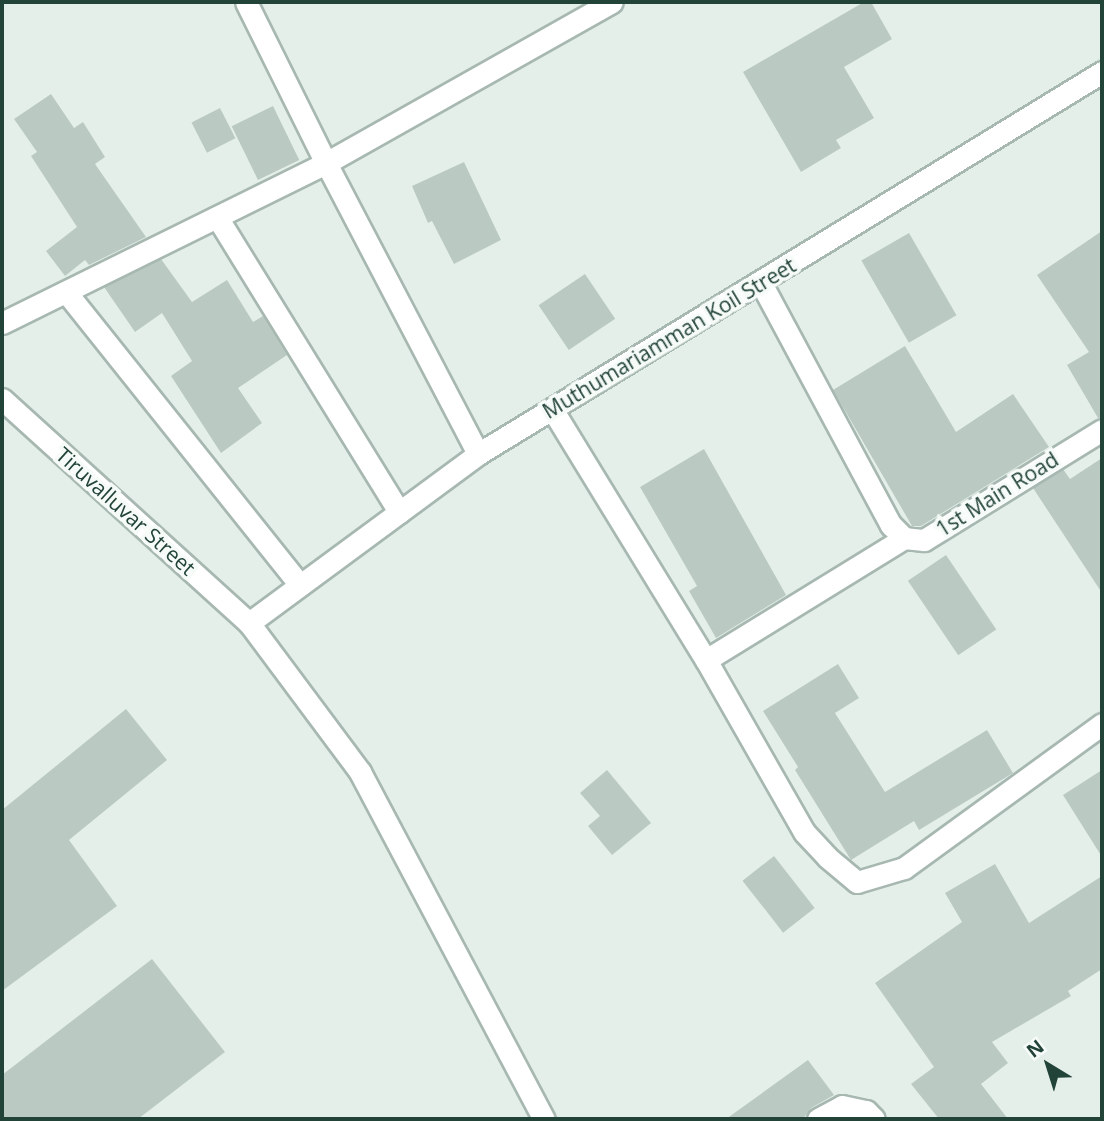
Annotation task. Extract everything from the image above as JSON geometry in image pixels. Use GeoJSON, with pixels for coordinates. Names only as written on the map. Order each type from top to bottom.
{"type":"FeatureCollection","features":[{"type":"Feature","properties":{"kind":"street"},"geometry":{"type":"LineString","coordinates":[[246,2],[326,163],[478,454]]}},
{"type":"Feature","properties":{"kind":"street"},"geometry":{"type":"LineString","coordinates":[[2,323],[326,163],[612,2]]}},
{"type":"Feature","properties":{"kind":"street","name":"Muthumariamman Koil Street"},"geometry":{"type":"LineString","coordinates":[[249,623],[478,454],[1102,72]]}},
{"type":"Feature","properties":{"kind":"street"},"geometry":{"type":"LineString","coordinates":[[217,217],[399,512]]}},
{"type":"Feature","properties":{"kind":"street"},"geometry":{"type":"LineString","coordinates":[[706,660],[904,538],[891,525],[761,283]]}},
{"type":"Feature","properties":{"kind":"street"},"geometry":{"type":"LineString","coordinates":[[66,292],[300,585]]}},
{"type":"Feature","properties":{"kind":"street","name":"Tiruvalluvar Street"},"geometry":{"type":"LineString","coordinates":[[2,399],[249,623],[360,772],[544,1119]]}},
{"type":"Feature","properties":{"kind":"street"},"geometry":{"type":"LineString","coordinates":[[552,409],[706,660],[804,832],[827,858],[857,882],[904,868],[1102,724]]}},
{"type":"Feature","properties":{"kind":"street","name":"1st Main Road"},"geometry":{"type":"LineString","coordinates":[[904,538],[924,540],[1102,430]]}},
{"type":"Feature","properties":{"kind":"street"},"geometry":{"type":"LineString","coordinates":[[818,1119],[842,1106],[866,1111],[874,1119]]}},
{"type":"Feature","properties":{"kind":"building"},"geometry":{"type":"Polygon","coordinates":[[[864,2],[871,2],[892,39],[844,67],[874,118],[836,140],[841,148],[801,172],[743,72],[864,2]]]}},
{"type":"Feature","properties":{"kind":"building"},"geometry":{"type":"Polygon","coordinates":[[[51,94],[74,128],[83,122],[105,157],[95,164],[146,237],[89,265],[85,260],[65,276],[46,251],[77,227],[31,156],[37,152],[14,119],[51,94]]]}},
{"type":"Feature","properties":{"kind":"building"},"geometry":{"type":"Polygon","coordinates":[[[273,106],[299,160],[258,180],[232,126],[273,106]]]}},
{"type":"Feature","properties":{"kind":"building"},"geometry":{"type":"Polygon","coordinates":[[[220,108],[235,138],[207,153],[191,123],[220,108]]]}},
{"type":"Feature","properties":{"kind":"building"},"geometry":{"type":"Polygon","coordinates":[[[464,162],[501,240],[454,264],[432,221],[428,223],[412,186],[464,162]]]}},
{"type":"Feature","properties":{"kind":"building"},"geometry":{"type":"Polygon","coordinates":[[[1102,231],[1102,417],[1098,418],[1067,365],[1089,352],[1037,275],[1102,231]]]}},
{"type":"Feature","properties":{"kind":"building"},"geometry":{"type":"Polygon","coordinates":[[[909,233],[956,315],[909,343],[861,260],[909,233]]]}},
{"type":"Feature","properties":{"kind":"building"},"geometry":{"type":"Polygon","coordinates":[[[161,259],[192,302],[227,280],[253,322],[263,316],[287,355],[238,388],[262,423],[221,453],[171,376],[192,361],[162,313],[135,332],[104,287],[161,259]]]}},
{"type":"Feature","properties":{"kind":"building"},"geometry":{"type":"Polygon","coordinates":[[[585,274],[615,319],[569,350],[539,305],[585,274]]]}},
{"type":"Feature","properties":{"kind":"building"},"geometry":{"type":"Polygon","coordinates":[[[905,346],[956,432],[1013,394],[1049,447],[921,526],[912,526],[833,390],[905,346]]]}},
{"type":"Feature","properties":{"kind":"building"},"geometry":{"type":"Polygon","coordinates":[[[704,449],[786,595],[716,638],[689,591],[697,586],[640,487],[704,449]]]}},
{"type":"Feature","properties":{"kind":"building"},"geometry":{"type":"Polygon","coordinates":[[[1102,458],[1102,593],[1033,488],[1063,469],[1070,479],[1102,458]]]}},
{"type":"Feature","properties":{"kind":"building"},"geometry":{"type":"Polygon","coordinates":[[[946,555],[996,630],[958,655],[908,581],[946,555]]]}},
{"type":"Feature","properties":{"kind":"building"},"geometry":{"type":"Polygon","coordinates":[[[838,664],[859,698],[835,713],[885,792],[987,730],[1013,773],[919,830],[914,821],[851,860],[795,770],[798,767],[763,711],[838,664]]]}},
{"type":"Feature","properties":{"kind":"building"},"geometry":{"type":"Polygon","coordinates":[[[126,709],[167,760],[69,840],[117,906],[2,991],[2,810],[126,709]]]}},
{"type":"Feature","properties":{"kind":"building"},"geometry":{"type":"Polygon","coordinates":[[[607,770],[651,823],[612,855],[588,826],[600,816],[580,793],[607,770]]]}},
{"type":"Feature","properties":{"kind":"building"},"geometry":{"type":"Polygon","coordinates":[[[1102,770],[1102,857],[1063,795],[1102,770]]]}},
{"type":"Feature","properties":{"kind":"building"},"geometry":{"type":"Polygon","coordinates":[[[774,856],[815,908],[783,933],[742,881],[774,856]]]}},
{"type":"Feature","properties":{"kind":"building"},"geometry":{"type":"Polygon","coordinates":[[[995,864],[1029,923],[1102,876],[1102,969],[1068,991],[1071,996],[992,1042],[1008,1063],[981,1084],[1008,1119],[939,1119],[911,1084],[934,1067],[875,983],[962,922],[945,893],[995,864]]]}},
{"type":"Feature","properties":{"kind":"building"},"geometry":{"type":"Polygon","coordinates":[[[152,959],[225,1052],[138,1119],[2,1119],[2,1075],[152,959]]]}},
{"type":"Feature","properties":{"kind":"building"},"geometry":{"type":"Polygon","coordinates":[[[808,1060],[834,1095],[811,1108],[803,1119],[726,1119],[808,1060]]]}}]}
